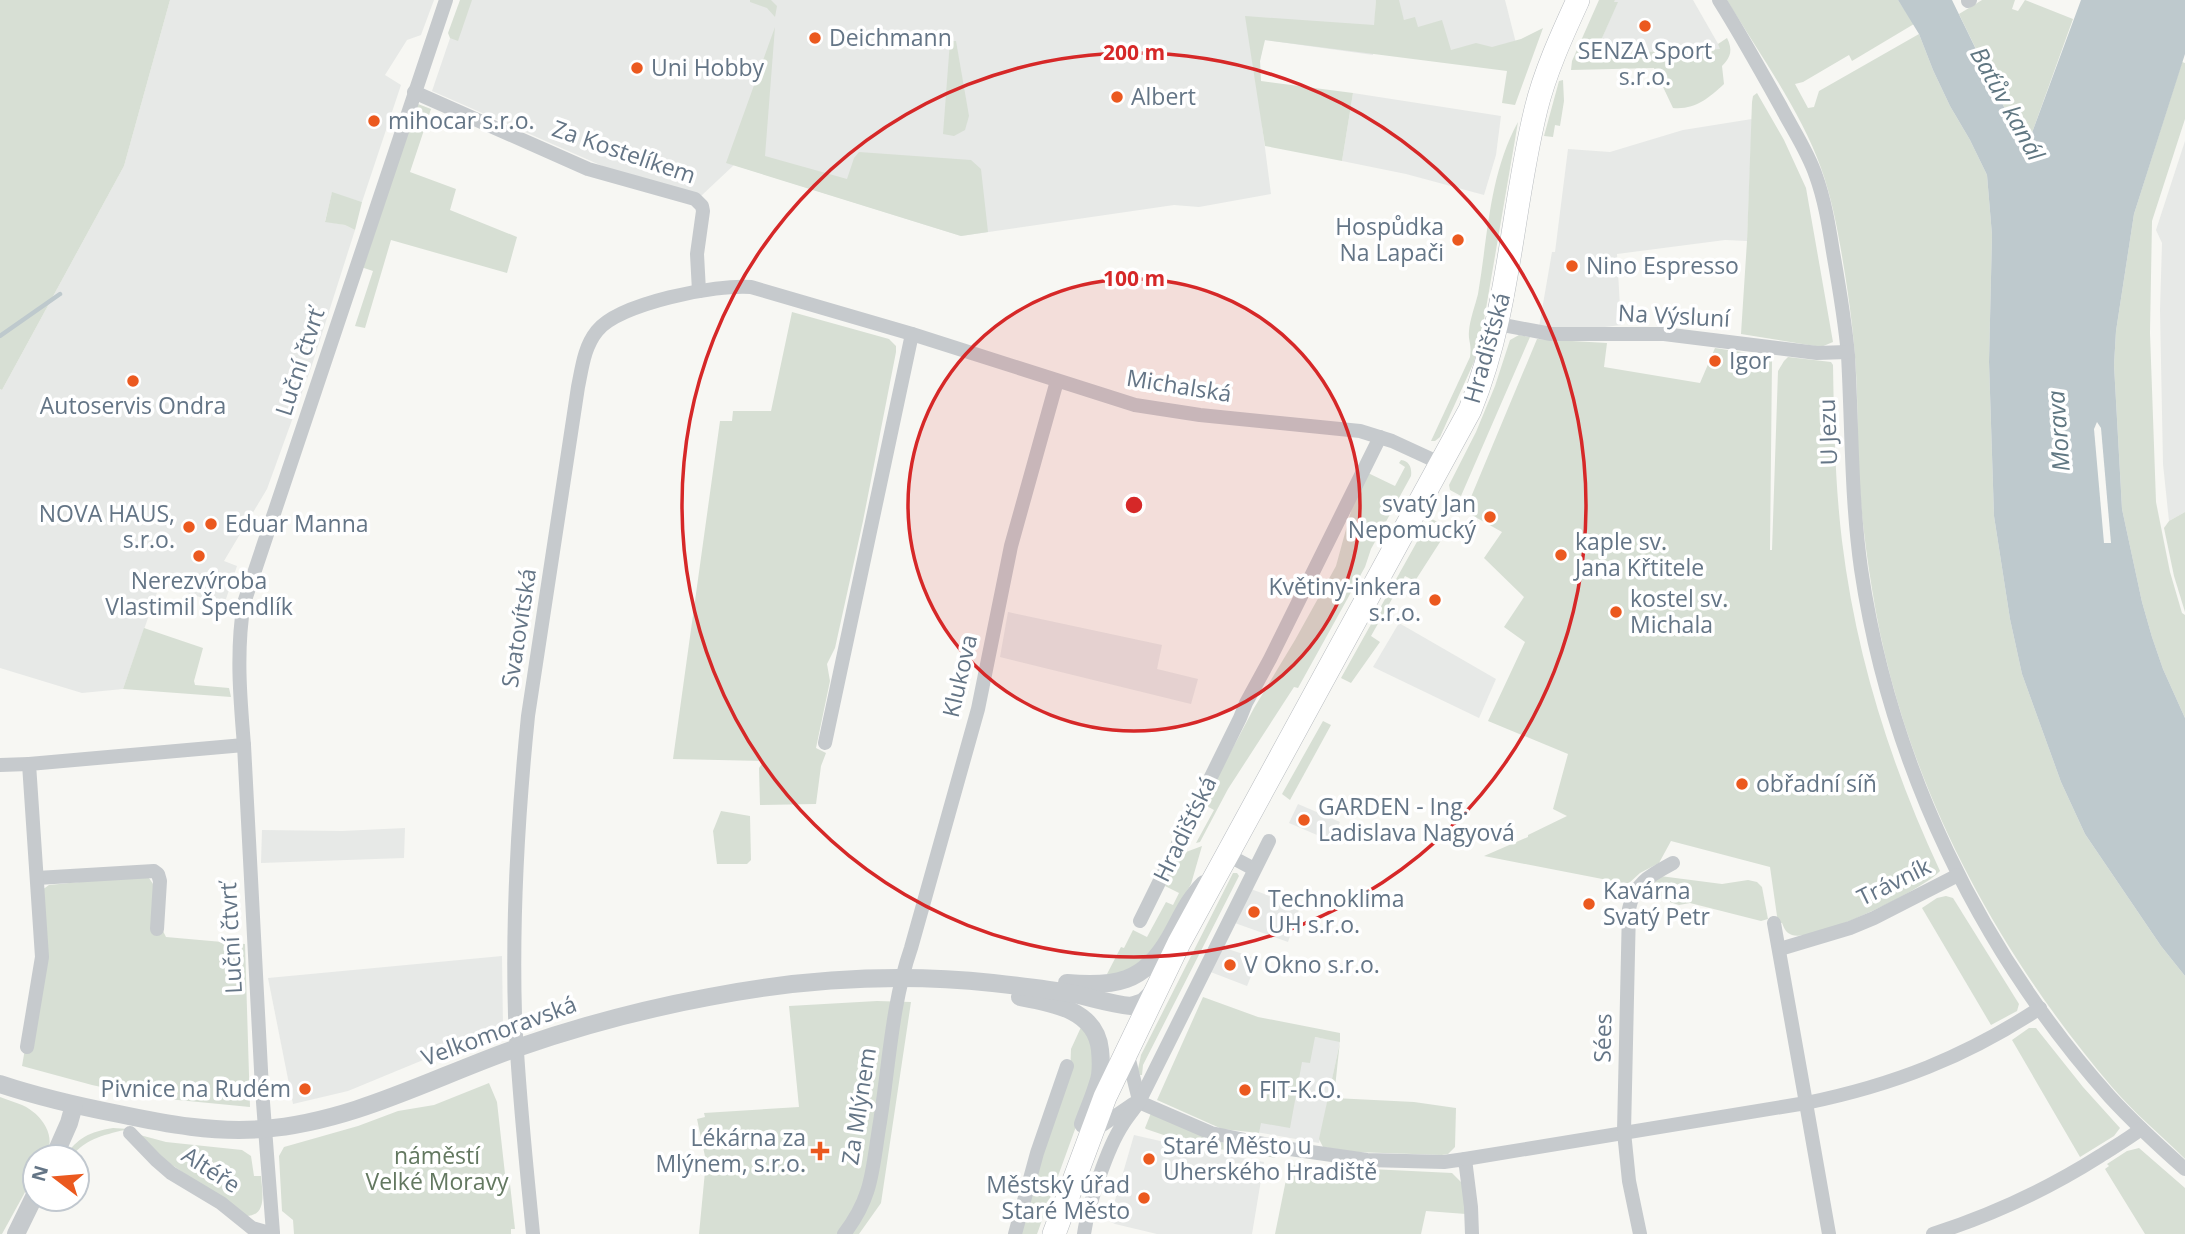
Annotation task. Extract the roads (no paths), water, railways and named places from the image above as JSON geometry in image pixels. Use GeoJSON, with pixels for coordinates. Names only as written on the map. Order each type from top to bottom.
{"type":"FeatureCollection","features":[{"type":"Feature","properties":{"kind":"main road","name":"Hradišťská"},"geometry":{"type":"LineString","coordinates":[[1054,1234],[1085,1146],[1126,1050],[1158,986],[1226,854],[1470,410],[1486,369],[1498,324],[1536,108],[1555,52],[1578,0]]}},
{"type":"Feature","properties":{"kind":"street","name":"Luční čtvrť"},"geometry":{"type":"LineString","coordinates":[[265,1129],[240,692],[244,603],[446,0]]}},
{"type":"Feature","properties":{"kind":"street","name":"U Jezu"},"geometry":{"type":"LineString","coordinates":[[1719,0],[1800,141],[1826,207],[1843,309],[1855,523],[1870,618],[1904,744],[1923,796],[1958,875]]}},
{"type":"Feature","properties":{"kind":"street","name":"Za Kostelíkem"},"geometry":{"type":"LineString","coordinates":[[414,92],[588,169],[695,199],[703,211],[697,254],[699,291]]}},
{"type":"Feature","properties":{"kind":"street","name":"Michalská"},"geometry":{"type":"LineString","coordinates":[[699,291],[751,287],[912,334],[1135,405],[1168,411],[1352,430],[1380,437],[1442,464]]}},
{"type":"Feature","properties":{"kind":"street","name":"Svatovítská"},"geometry":{"type":"LineString","coordinates":[[533,1234],[514,985],[516,868],[528,716],[582,367],[587,346],[610,319],[634,309],[699,291]]}},
{"type":"Feature","properties":{"kind":"street","name":"Na Výsluní"},"geometry":{"type":"LineString","coordinates":[[1498,324],[1551,334],[1664,334],[1817,353],[1847,352]]}},
{"type":"Feature","properties":{"kind":"street"},"geometry":{"type":"LineString","coordinates":[[825,743],[912,334]]}},
{"type":"Feature","properties":{"kind":"street","name":"Klukova"},"geometry":{"type":"LineString","coordinates":[[901,978],[978,709],[1011,545],[1057,381]]}},
{"type":"Feature","properties":{"kind":"street","name":"Hradišťská"},"geometry":{"type":"LineString","coordinates":[[1140,921],[1380,437]]}},
{"type":"Feature","properties":{"kind":"street"},"geometry":{"type":"LineString","coordinates":[[0,765],[244,745]]}},
{"type":"Feature","properties":{"kind":"street"},"geometry":{"type":"LineString","coordinates":[[27,1047],[42,957],[29,764]]}},
{"type":"Feature","properties":{"kind":"street"},"geometry":{"type":"LineString","coordinates":[[1084,1234],[1090,1208],[1113,1143],[1139,1101],[1269,841]]}},
{"type":"Feature","properties":{"kind":"street"},"geometry":{"type":"LineString","coordinates":[[1226,854],[1254,869]]}},
{"type":"Feature","properties":{"kind":"street","name":"Sées"},"geometry":{"type":"LineString","coordinates":[[1640,1234],[1629,1181],[1624,1132],[1630,903],[1634,892],[1644,881],[1673,863]]}},
{"type":"Feature","properties":{"kind":"street"},"geometry":{"type":"LineString","coordinates":[[37,878],[155,871],[160,881],[157,929]]}},
{"type":"Feature","properties":{"kind":"street","name":"Velkomoravská"},"geometry":{"type":"LineString","coordinates":[[992,983],[1012,976],[1098,985],[1132,976],[1153,963],[1189,901],[1215,875]]}},
{"type":"Feature","properties":{"kind":"street","name":"Trávník"},"geometry":{"type":"LineString","coordinates":[[1780,949],[1850,928],[1958,875],[2000,949],[2084,1066],[2141,1129],[2185,1169]]}},
{"type":"Feature","properties":{"kind":"street"},"geometry":{"type":"LineString","coordinates":[[1774,923],[1829,1234]]}},
{"type":"Feature","properties":{"kind":"street","name":"Velkomoravská"},"geometry":{"type":"LineString","coordinates":[[0,1084],[75,1105],[140,1119],[200,1128],[265,1129],[305,1124],[355,1110],[517,1048],[610,1018],[711,996],[771,987],[901,978],[946,979],[1073,994],[1117,1004]]}},
{"type":"Feature","properties":{"kind":"street","name":"Za Mlýnem"},"geometry":{"type":"LineString","coordinates":[[844,1234],[862,1210],[868,1192],[901,978]]}},
{"type":"Feature","properties":{"kind":"street","name":"Velkomoravská"},"geometry":{"type":"LineString","coordinates":[[946,979],[972,989],[1040,1001],[1082,1016],[1096,1033],[1101,1056],[1098,1083],[1080,1141],[1085,1146]]}},
{"type":"Feature","properties":{"kind":"street"},"geometry":{"type":"LineString","coordinates":[[1117,1004],[1139,1004],[1149,998],[1158,986]]}},
{"type":"Feature","properties":{"kind":"street"},"geometry":{"type":"LineString","coordinates":[[1085,1146],[1089,1127],[1134,1023],[1132,1015],[1117,1004]]}},
{"type":"Feature","properties":{"kind":"street"},"geometry":{"type":"LineString","coordinates":[[1139,1101],[1212,1133],[1283,1148],[1367,1160],[1444,1162],[1806,1103],[1855,1092],[1920,1071],[1996,1035],[2040,1008]]}},
{"type":"Feature","properties":{"kind":"street"},"geometry":{"type":"LineString","coordinates":[[1126,1050],[1139,1101]]}},
{"type":"Feature","properties":{"kind":"street"},"geometry":{"type":"LineString","coordinates":[[1015,1234],[1037,1153],[1067,1066]]}},
{"type":"Feature","properties":{"kind":"street"},"geometry":{"type":"LineString","coordinates":[[1085,1146],[1128,1107],[1139,1101]]}},
{"type":"Feature","properties":{"kind":"street"},"geometry":{"type":"LineString","coordinates":[[60,1143],[75,1105]]}},
{"type":"Feature","properties":{"kind":"street"},"geometry":{"type":"LineString","coordinates":[[265,1129],[273,1233]]}},
{"type":"Feature","properties":{"kind":"street"},"geometry":{"type":"LineString","coordinates":[[1933,1234],[2031,1195],[2082,1168],[2141,1129]]}},
{"type":"Feature","properties":{"kind":"street","name":"Altéře"},"geometry":{"type":"LineString","coordinates":[[130,1133],[171,1173],[221,1203],[253,1228],[273,1233]]}},
{"type":"Feature","properties":{"kind":"street"},"geometry":{"type":"LineString","coordinates":[[1465,1159],[1472,1234]]}},
{"type":"Feature","properties":{"kind":"street"},"geometry":{"type":"LineString","coordinates":[[20,1233],[28,1213]]}},
{"type":"Feature","properties":{"kind":"water","name":"Morava"},"geometry":{"type":"Polygon","coordinates":[[[1898,0],[1952,0],[2021,142],[2026,145],[2081,0],[2185,0],[2185,54],[2134,214],[2116,331],[2114,365],[2122,509],[2152,637],[2185,718],[2185,976],[2161,946],[2085,834],[2061,782],[2022,674],[2010,619],[1994,516],[1989,362],[1992,235],[1987,175],[1950,106],[1919,34],[1898,0]]]}},
{"type":"Feature","properties":{"kind":"waterway"},"geometry":{"type":"LineString","coordinates":[[0,336],[60,294]]}},
{"type":"Feature","properties":{"kind":"place","name":"SENZA Sport s.r.o."},"geometry":{"type":"Point","coordinates":[1645,26]}},
{"type":"Feature","properties":{"kind":"place","name":"Deichmann"},"geometry":{"type":"Point","coordinates":[815,38]}},
{"type":"Feature","properties":{"kind":"place","name":"Uni Hobby"},"geometry":{"type":"Point","coordinates":[637,68]}},
{"type":"Feature","properties":{"kind":"place","name":"Albert"},"geometry":{"type":"Point","coordinates":[1117,97]}},
{"type":"Feature","properties":{"kind":"place","name":"mihocar s.r.o."},"geometry":{"type":"Point","coordinates":[374,121]}},
{"type":"Feature","properties":{"kind":"place","name":"Hospůdka Na Lapači"},"geometry":{"type":"Point","coordinates":[1458,240]}},
{"type":"Feature","properties":{"kind":"place","name":"Nino Espresso"},"geometry":{"type":"Point","coordinates":[1572,266]}},
{"type":"Feature","properties":{"kind":"place","name":"Igor"},"geometry":{"type":"Point","coordinates":[1715,361]}},
{"type":"Feature","properties":{"kind":"place","name":"Autoservis Ondra"},"geometry":{"type":"Point","coordinates":[133,381]}},
{"type":"Feature","properties":{"kind":"place","name":"svatý Jan Nepomucký"},"geometry":{"type":"Point","coordinates":[1490,517]}},
{"type":"Feature","properties":{"kind":"place","name":"Eduar Manna"},"geometry":{"type":"Point","coordinates":[211,524]}},
{"type":"Feature","properties":{"kind":"place","name":"NOVA HAUS, s.r.o."},"geometry":{"type":"Point","coordinates":[189,527]}},
{"type":"Feature","properties":{"kind":"place","name":"kaple sv. Jana Křtitele"},"geometry":{"type":"Point","coordinates":[1561,555]}},
{"type":"Feature","properties":{"kind":"place","name":"Nerezvýroba Vlastimil Špendlík"},"geometry":{"type":"Point","coordinates":[199,556]}},
{"type":"Feature","properties":{"kind":"place","name":"Květiny-inkera s.r.o."},"geometry":{"type":"Point","coordinates":[1435,600]}},
{"type":"Feature","properties":{"kind":"place","name":"kostel sv. Michala"},"geometry":{"type":"Point","coordinates":[1616,612]}},
{"type":"Feature","properties":{"kind":"place","name":"obřadní síň"},"geometry":{"type":"Point","coordinates":[1742,784]}},
{"type":"Feature","properties":{"kind":"place","name":"GARDEN - Ing. Ladislava Nagyová"},"geometry":{"type":"Point","coordinates":[1304,820]}},
{"type":"Feature","properties":{"kind":"place","name":"Kavárna Svatý Petr"},"geometry":{"type":"Point","coordinates":[1589,904]}},
{"type":"Feature","properties":{"kind":"place","name":"Technoklima UH s.r.o."},"geometry":{"type":"Point","coordinates":[1254,912]}},
{"type":"Feature","properties":{"kind":"place","name":"V Okno s.r.o."},"geometry":{"type":"Point","coordinates":[1230,965]}},
{"type":"Feature","properties":{"kind":"place","name":"Pivnice na Rudém"},"geometry":{"type":"Point","coordinates":[305,1089]}},
{"type":"Feature","properties":{"kind":"place","name":"FIT-K.O."},"geometry":{"type":"Point","coordinates":[1245,1090]}},
{"type":"Feature","properties":{"kind":"place","name":"Lékárna za Mlýnem, s.r.o."},"geometry":{"type":"Point","coordinates":[820,1151]}},
{"type":"Feature","properties":{"kind":"place","name":"Staré Město u Uherského Hradiště"},"geometry":{"type":"Point","coordinates":[1149,1159]}},
{"type":"Feature","properties":{"kind":"place","name":"Městský úřad Staré Město"},"geometry":{"type":"Point","coordinates":[1144,1198]}},
{"type":"Feature","properties":{"kind":"water label","name":"Baťův kanál"},"geometry":{"type":"Point","coordinates":[2007,104]}},
{"type":"Feature","properties":{"kind":"park label","name":"náměstí Velké Moravy"},"geometry":{"type":"Point","coordinates":[437,1169]}}]}
